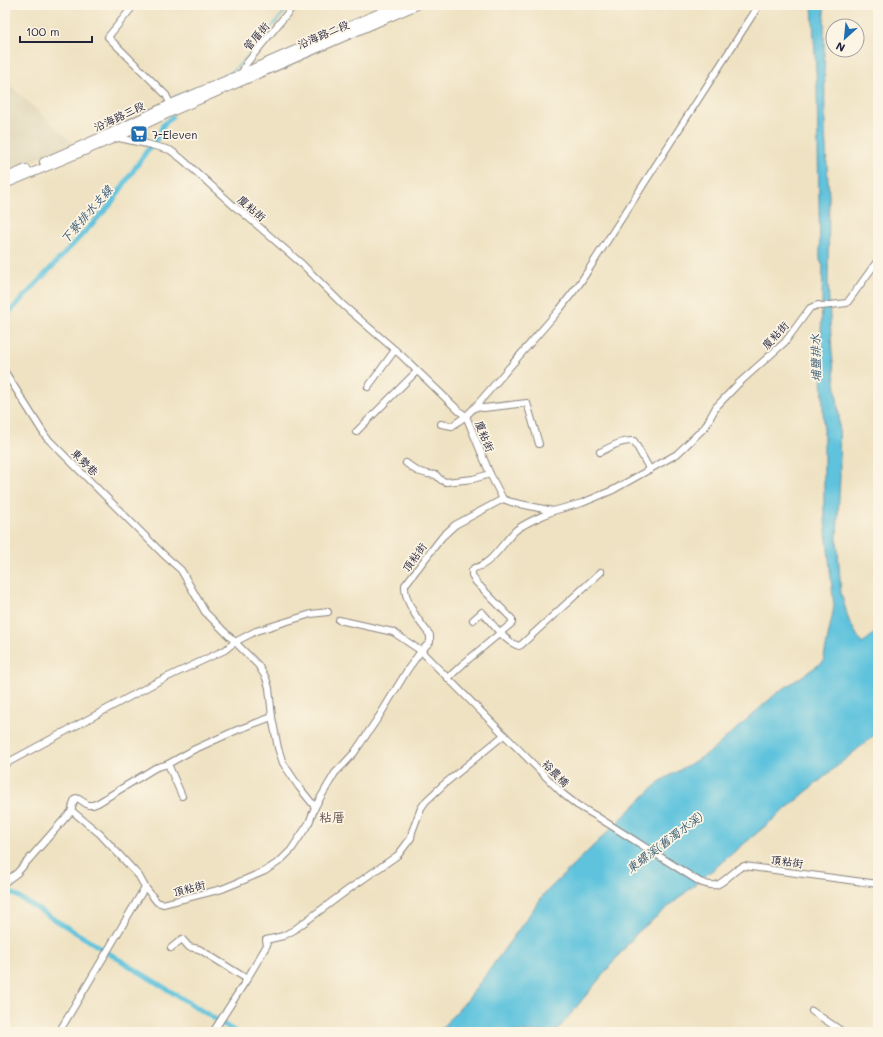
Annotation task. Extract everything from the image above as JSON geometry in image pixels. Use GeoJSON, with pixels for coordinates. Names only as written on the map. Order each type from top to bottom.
{"type":"FeatureCollection","features":[{"type":"Feature","properties":{"kind":"main road","name":"沿海路二段"},"geometry":{"type":"LineString","coordinates":[[241,74],[398,5]]}},
{"type":"Feature","properties":{"kind":"main road","name":"沿海路二段"},"geometry":{"type":"LineString","coordinates":[[238,82],[417,5]]}},
{"type":"Feature","properties":{"kind":"main road","name":"沿海路三段"},"geometry":{"type":"LineString","coordinates":[[5,184],[29,171],[111,136],[241,74]]}},
{"type":"Feature","properties":{"kind":"main road","name":"沿海路三段"},"geometry":{"type":"LineString","coordinates":[[172,107],[238,82]]}},
{"type":"Feature","properties":{"kind":"main road","name":"沿海路三段"},"geometry":{"type":"LineString","coordinates":[[5,178],[29,171]]}},
{"type":"Feature","properties":{"kind":"street"},"geometry":{"type":"LineString","coordinates":[[134,5],[108,37],[166,95],[172,107]]}},
{"type":"Feature","properties":{"kind":"street","name":"管厝街"},"geometry":{"type":"LineString","coordinates":[[238,82],[246,64],[294,5]]}},
{"type":"Feature","properties":{"kind":"street"},"geometry":{"type":"LineString","coordinates":[[441,424],[452,426],[475,408],[560,309],[580,283],[759,5]]}},
{"type":"Feature","properties":{"kind":"street","name":"廈粘街"},"geometry":{"type":"LineString","coordinates":[[111,136],[155,145],[170,150],[182,159],[235,207],[302,264],[343,305],[396,350],[466,416],[490,474],[503,499],[552,511],[582,503],[613,490],[677,454],[704,427],[716,407],[739,383],[785,342],[810,308],[818,304],[822,306],[847,303],[878,260]]}},
{"type":"Feature","properties":{"kind":"street"},"geometry":{"type":"LineString","coordinates":[[368,387],[396,350]]}},
{"type":"Feature","properties":{"kind":"street"},"geometry":{"type":"LineString","coordinates":[[356,432],[417,371]]}},
{"type":"Feature","properties":{"kind":"street","name":"東勢巷"},"geometry":{"type":"LineString","coordinates":[[5,372],[46,436],[164,555],[181,570],[205,612],[235,642]]}},
{"type":"Feature","properties":{"kind":"street"},"geometry":{"type":"LineString","coordinates":[[475,408],[528,403],[539,444]]}},
{"type":"Feature","properties":{"kind":"street"},"geometry":{"type":"LineString","coordinates":[[600,452],[628,440],[634,441],[650,470]]}},
{"type":"Feature","properties":{"kind":"street"},"geometry":{"type":"LineString","coordinates":[[406,463],[417,471],[436,475],[441,480],[446,482],[473,479],[490,474]]}},
{"type":"Feature","properties":{"kind":"street","name":"頂粘街"},"geometry":{"type":"LineString","coordinates":[[72,811],[100,834],[138,876],[157,902],[163,904],[222,889],[265,871],[280,861],[291,850],[309,823],[315,807],[334,773],[343,766],[362,742],[408,669],[421,651],[430,642],[430,635],[413,612],[405,590],[405,585],[442,537],[455,525],[503,499]]}},
{"type":"Feature","properties":{"kind":"street"},"geometry":{"type":"LineString","coordinates":[[448,678],[512,623],[512,619],[476,582],[472,575],[472,571],[474,568],[479,568],[494,555],[514,532],[552,511]]}},
{"type":"Feature","properties":{"kind":"street"},"geometry":{"type":"LineString","coordinates":[[473,620],[482,612],[500,633],[513,644],[519,646],[601,572]]}},
{"type":"Feature","properties":{"kind":"street"},"geometry":{"type":"LineString","coordinates":[[5,764],[157,682],[225,650],[235,642],[256,631],[311,614],[328,612]]}},
{"type":"Feature","properties":{"kind":"street"},"geometry":{"type":"LineString","coordinates":[[339,620],[393,632],[421,651]]}},
{"type":"Feature","properties":{"kind":"street"},"geometry":{"type":"LineString","coordinates":[[235,642],[258,664],[266,678],[269,688],[272,718],[278,748],[284,763],[300,788],[315,807]]}},
{"type":"Feature","properties":{"kind":"street","name":"裕農橋"},"geometry":{"type":"LineString","coordinates":[[421,651],[563,794],[577,805],[700,882]]}},
{"type":"Feature","properties":{"kind":"street"},"geometry":{"type":"LineString","coordinates":[[5,882],[17,873],[72,811],[72,806],[76,798],[88,805],[98,803],[155,768],[168,764],[193,750],[237,730],[272,718]]}},
{"type":"Feature","properties":{"kind":"street"},"geometry":{"type":"LineString","coordinates":[[213,1032],[267,945],[266,940],[283,936],[294,930],[398,855],[411,838],[421,808],[426,801],[443,785],[504,736]]}},
{"type":"Feature","properties":{"kind":"street"},"geometry":{"type":"LineString","coordinates":[[168,764],[182,796]]}},
{"type":"Feature","properties":{"kind":"street","name":"頂粘街"},"geometry":{"type":"LineString","coordinates":[[700,882],[715,885],[719,884],[739,867],[744,866],[878,884]]}},
{"type":"Feature","properties":{"kind":"street"},"geometry":{"type":"LineString","coordinates":[[59,1032],[145,887]]}},
{"type":"Feature","properties":{"kind":"street"},"geometry":{"type":"LineString","coordinates":[[171,948],[182,940],[189,946],[199,949],[247,979]]}},
{"type":"Feature","properties":{"kind":"street"},"geometry":{"type":"LineString","coordinates":[[812,1011],[843,1032]]}},
{"type":"Feature","properties":{"kind":"shaded area"},"geometry":{"type":"Polygon","coordinates":[[[5,81],[73,143],[5,173],[5,81]]]}},
{"type":"Feature","properties":{"kind":"water","name":"東螺溪(舊濁水溪)"},"geometry":{"type":"Polygon","coordinates":[[[812,5],[824,5],[825,132],[829,196],[828,283],[832,353],[839,416],[840,476],[837,538],[841,593],[849,621],[862,644],[878,630],[878,732],[637,933],[556,1032],[438,1032],[469,998],[545,893],[659,782],[709,753],[777,693],[823,662],[834,607],[824,511],[824,437],[821,337],[823,266],[820,260],[817,88],[812,5]]]}},
{"type":"Feature","properties":{"kind":"waterway"},"geometry":{"type":"LineString","coordinates":[[174,100],[174,97],[203,86],[232,72],[290,5]]}},
{"type":"Feature","properties":{"kind":"waterway","name":"下寮排水支線"},"geometry":{"type":"LineString","coordinates":[[5,317],[110,205],[146,152],[157,139],[163,125],[172,117]]}},
{"type":"Feature","properties":{"kind":"waterway"},"geometry":{"type":"LineString","coordinates":[[5,889],[12,893]]}},
{"type":"Feature","properties":{"kind":"waterway"},"geometry":{"type":"LineString","coordinates":[[12,893],[236,1032]]}},
{"type":"Feature","properties":{"kind":"place","name":"7-Eleven"},"geometry":{"type":"Point","coordinates":[139,134]}},
{"type":"Feature","properties":{"kind":"district","name":"粘厝"},"geometry":{"type":"Point","coordinates":[332,816]}},
{"type":"Feature","properties":{"kind":"water label","name":"埔鹽排水"},"geometry":{"type":"Point","coordinates":[815,358]}}]}
